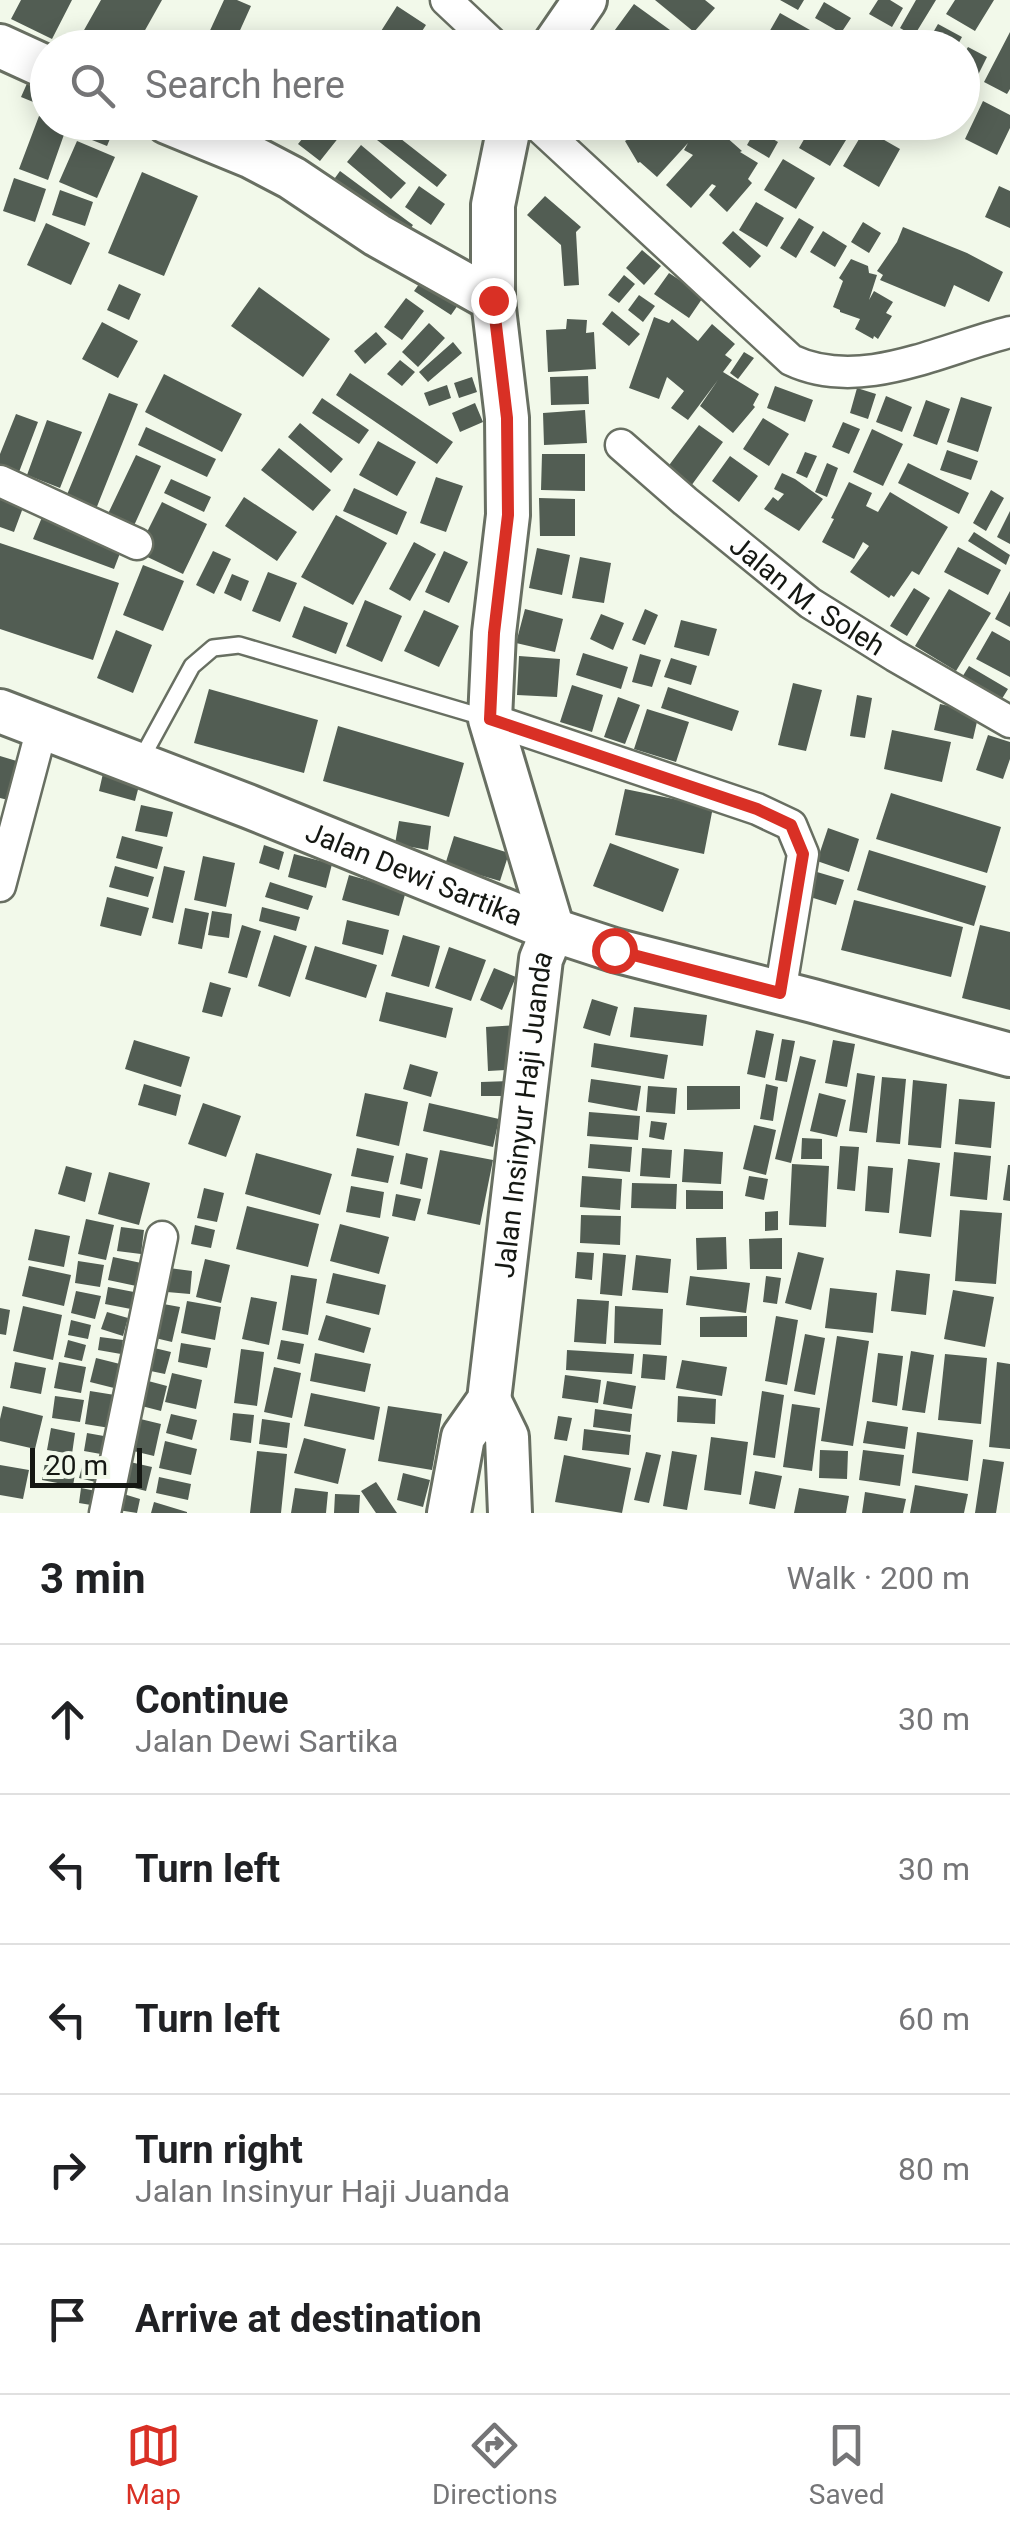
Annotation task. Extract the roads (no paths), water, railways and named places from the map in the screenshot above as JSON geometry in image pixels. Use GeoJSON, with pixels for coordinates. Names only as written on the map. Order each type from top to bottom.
{"type":"FeatureCollection","features":[{"type":"Feature","properties":{"kind":"street"},"geometry":{"type":"LineString","coordinates":[[446,0],[478,30]]}},
{"type":"Feature","properties":{"kind":"street"},"geometry":{"type":"LineString","coordinates":[[564,30],[585,0]]}},
{"type":"Feature","properties":{"kind":"street"},"geometry":{"type":"LineString","coordinates":[[0,46],[30,60]]}},
{"type":"Feature","properties":{"kind":"street"},"geometry":{"type":"LineString","coordinates":[[211,140],[292,178],[376,235],[493,300]]}},
{"type":"Feature","properties":{"kind":"street","name":"Jalan Insinyur Haji Juanda"},"geometry":{"type":"LineString","coordinates":[[448,1513],[463,1438],[488,1400],[541,959],[553,930],[490,719],[494,633],[508,515],[507,418],[493,300],[493,206],[506,140]]}},
{"type":"Feature","properties":{"kind":"street"},"geometry":{"type":"LineString","coordinates":[[553,140],[790,360],[807,368],[859,372],[898,365],[1010,332]]}},
{"type":"Feature","properties":{"kind":"street","name":"Jalan M. Soleh"},"geometry":{"type":"LineString","coordinates":[[621,445],[810,602],[1010,722]]}},
{"type":"Feature","properties":{"kind":"street"},"geometry":{"type":"LineString","coordinates":[[0,481],[136,544]]}},
{"type":"Feature","properties":{"kind":"street","name":"Jalan Dewi Sartika"},"geometry":{"type":"LineString","coordinates":[[0,711],[553,930],[614,950],[1010,1055]]}},
{"type":"Feature","properties":{"kind":"street"},"geometry":{"type":"LineString","coordinates":[[490,719],[757,809],[791,825],[803,854],[780,993]]}},
{"type":"Feature","properties":{"kind":"street"},"geometry":{"type":"LineString","coordinates":[[0,886],[42,728]]}},
{"type":"Feature","properties":{"kind":"street"},"geometry":{"type":"LineString","coordinates":[[105,1513],[162,1237]]}},
{"type":"Feature","properties":{"kind":"street","name":"Jalan Insinyur Haji Juanda"},"geometry":{"type":"LineString","coordinates":[[488,1400],[507,1438],[510,1513]]}},
{"type":"Feature","properties":{"kind":"lane"},"geometry":{"type":"LineString","coordinates":[[138,765],[192,666],[213,648],[239,645],[490,719]]}}]}
